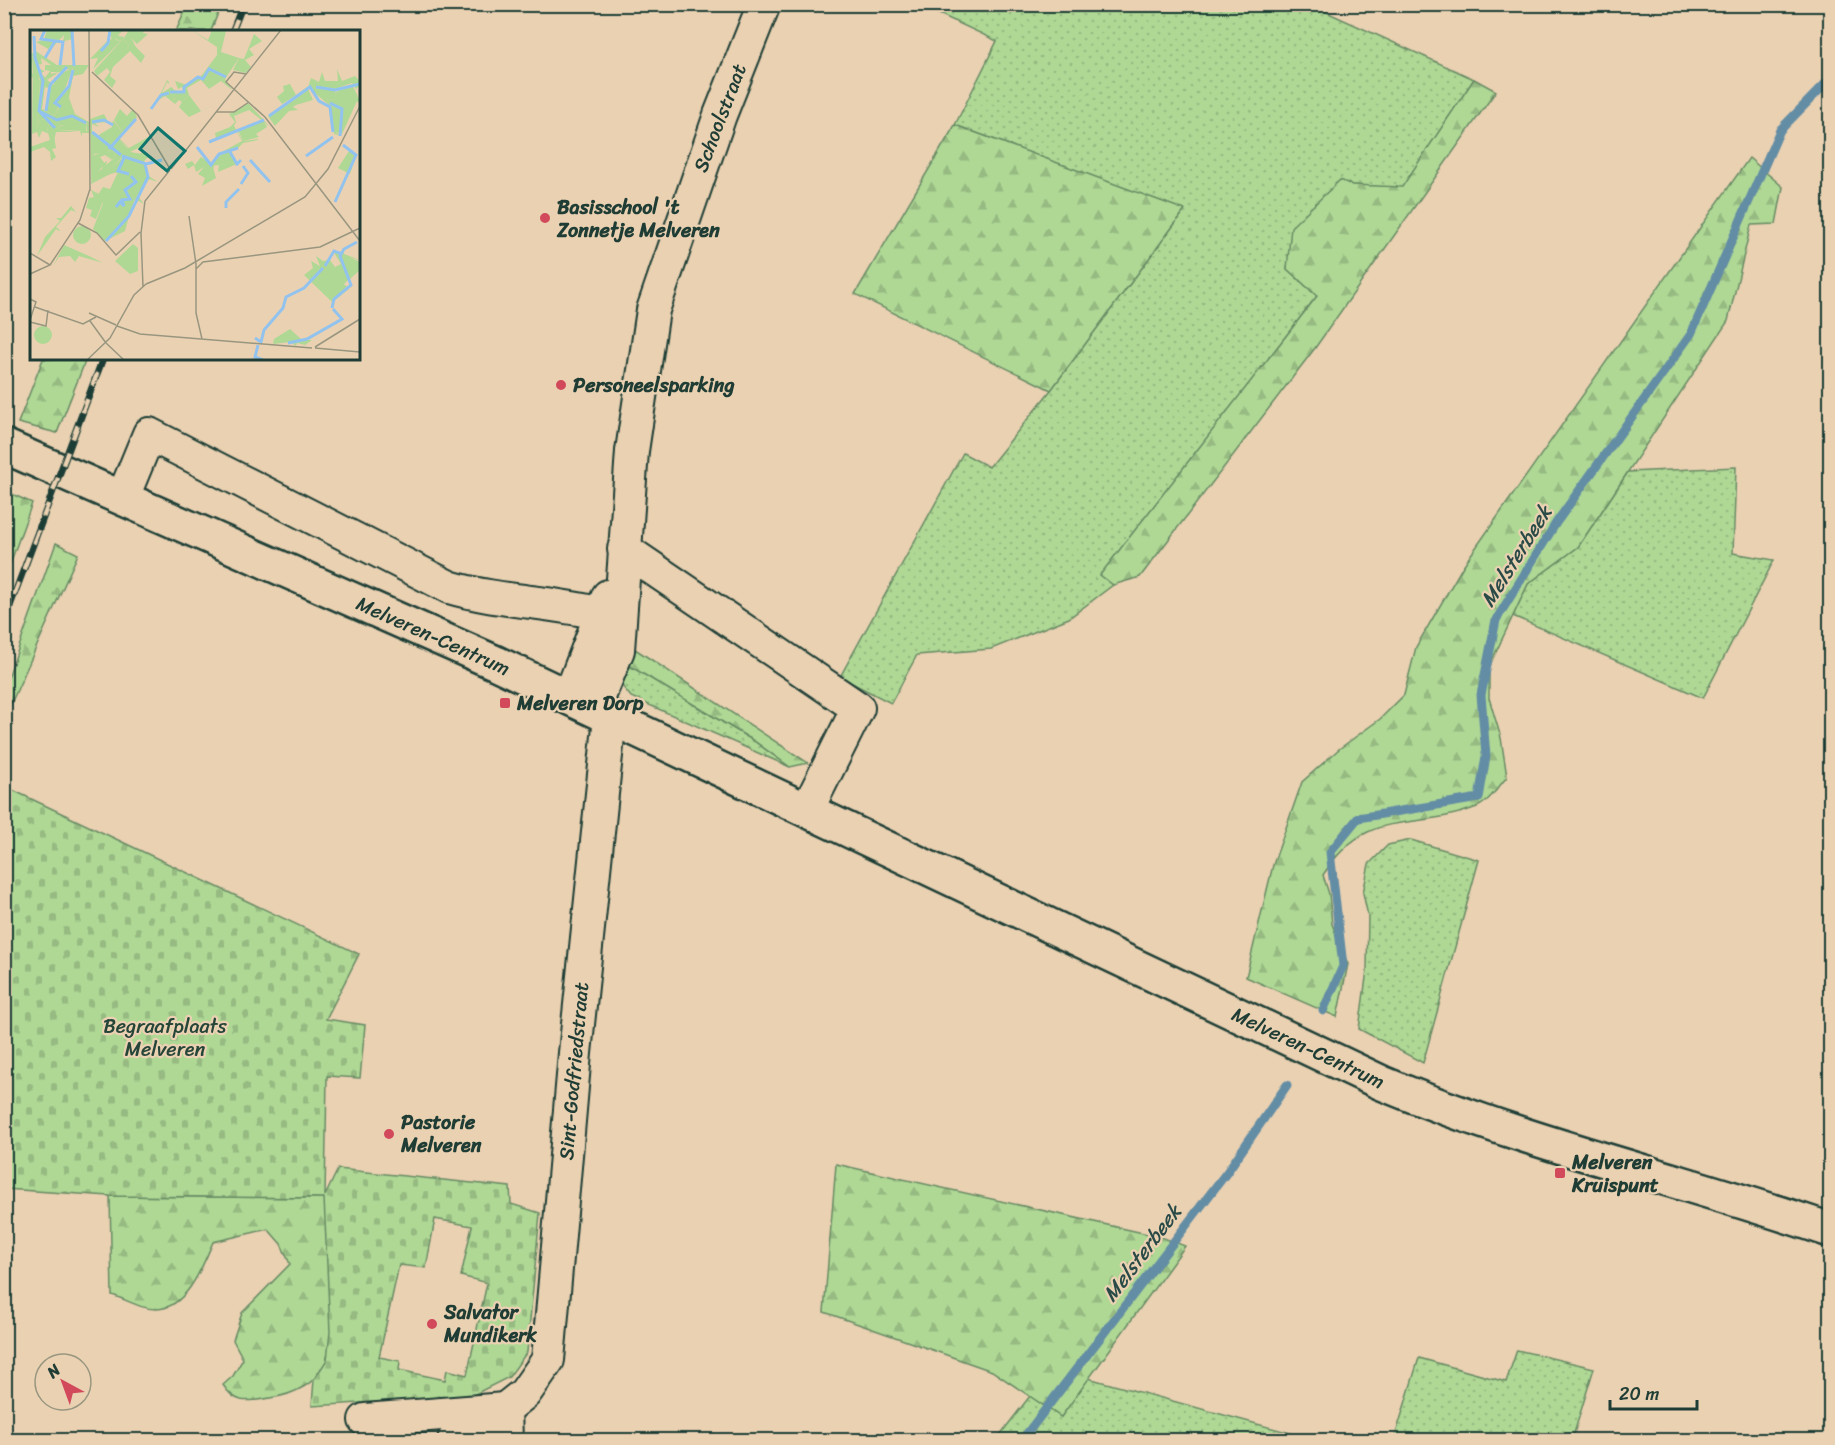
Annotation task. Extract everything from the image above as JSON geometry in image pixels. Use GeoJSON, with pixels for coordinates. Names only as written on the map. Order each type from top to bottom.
{"type":"FeatureCollection","features":[{"type":"Feature","properties":{"kind":"main road","name":"Melveren-Centrum"},"geometry":{"type":"LineString","coordinates":[[4,446],[123,497],[591,708],[1234,1014],[1450,1111],[1830,1230]]}},
{"type":"Feature","properties":{"kind":"street","name":"Schoolstraat"},"geometry":{"type":"LineString","coordinates":[[591,708],[618,650],[632,451],[653,310],[720,115],[764,4]]}},
{"type":"Feature","properties":{"kind":"street"},"geometry":{"type":"LineString","coordinates":[[123,497],[149,434],[449,587],[471,593],[577,608],[601,614]]}},
{"type":"Feature","properties":{"kind":"street","name":"Schoolstraat"},"geometry":{"type":"LineString","coordinates":[[591,708],[601,614],[624,549]]}},
{"type":"Feature","properties":{"kind":"street"},"geometry":{"type":"LineString","coordinates":[[624,549],[858,708],[807,810]]}},
{"type":"Feature","properties":{"kind":"street","name":"Sint-Godfriedstraat"},"geometry":{"type":"LineString","coordinates":[[454,1440],[505,1409],[525,1393],[548,1360],[575,1053],[591,708]]}},
{"type":"Feature","properties":{"kind":"street"},"geometry":{"type":"LineString","coordinates":[[365,1420],[505,1409],[506,1440]]}},
{"type":"Feature","properties":{"kind":"green space"},"geometry":{"type":"Polygon","coordinates":[[[188,5],[221,5],[211,30],[176,30],[188,5]]]}},
{"type":"Feature","properties":{"kind":"green space"},"geometry":{"type":"Polygon","coordinates":[[[920,5],[1311,5],[1474,79],[1402,188],[1352,185],[1287,269],[1317,296],[1101,574],[1113,585],[1069,618],[991,649],[917,655],[891,703],[840,677],[963,453],[989,467],[1051,390],[1185,210],[955,125],[997,41],[920,5]]]}},
{"type":"Feature","properties":{"kind":"green space"},"geometry":{"type":"Polygon","coordinates":[[[1474,79],[1496,91],[1315,348],[1140,577],[1113,585],[1100,575],[1317,296],[1287,269],[1291,227],[1340,180],[1352,185],[1402,187],[1474,79]]]}},
{"type":"Feature","properties":{"kind":"green space"},"geometry":{"type":"Polygon","coordinates":[[[955,125],[1185,210],[1051,390],[855,294],[955,125]]]}},
{"type":"Feature","properties":{"kind":"green space"},"geometry":{"type":"Polygon","coordinates":[[[1749,158],[1783,187],[1776,224],[1751,225],[1728,321],[1578,547],[1528,584],[1489,667],[1489,698],[1501,738],[1507,777],[1489,798],[1477,807],[1432,819],[1393,824],[1375,829],[1357,838],[1340,853],[1323,875],[1329,894],[1332,924],[1348,964],[1337,1017],[1246,977],[1273,865],[1302,782],[1339,749],[1380,719],[1404,695],[1416,647],[1463,566],[1749,158]]]}},
{"type":"Feature","properties":{"kind":"green space"},"geometry":{"type":"Polygon","coordinates":[[[43,360],[86,360],[57,433],[18,423],[43,360]]]}},
{"type":"Feature","properties":{"kind":"green space"},"geometry":{"type":"Polygon","coordinates":[[[1736,467],[1733,553],[1774,560],[1703,698],[1513,616],[1528,584],[1578,547],[1628,472],[1736,467]]]}},
{"type":"Feature","properties":{"kind":"green space"},"geometry":{"type":"Polygon","coordinates":[[[5,491],[32,503],[5,578],[5,491]]]}},
{"type":"Feature","properties":{"kind":"green space"},"geometry":{"type":"Polygon","coordinates":[[[56,543],[78,554],[5,717],[5,686],[56,543]]]}},
{"type":"Feature","properties":{"kind":"green space"},"geometry":{"type":"Polygon","coordinates":[[[629,645],[808,763],[790,767],[754,741],[625,663],[629,645]]]}},
{"type":"Feature","properties":{"kind":"green space"},"geometry":{"type":"Polygon","coordinates":[[[625,663],[754,741],[790,767],[631,697],[619,682],[625,663]]]}},
{"type":"Feature","properties":{"kind":"green space","name":"Begraafplaats Melveren"},"geometry":{"type":"Polygon","coordinates":[[[4,786],[359,954],[326,1019],[365,1025],[360,1078],[327,1076],[325,1196],[338,1169],[510,1187],[511,1204],[540,1213],[527,1352],[509,1377],[471,1396],[312,1406],[314,1379],[327,1360],[330,1332],[324,1198],[110,1196],[5,1189],[4,786]],[[435,1219],[426,1268],[399,1265],[379,1357],[400,1361],[399,1370],[445,1380],[447,1370],[467,1375],[487,1283],[461,1276],[472,1226],[435,1219]]]}},
{"type":"Feature","properties":{"kind":"green space"},"geometry":{"type":"Polygon","coordinates":[[[1411,840],[1479,860],[1423,1063],[1359,1029],[1367,970],[1368,916],[1363,893],[1369,864],[1388,845],[1411,840]]]}},
{"type":"Feature","properties":{"kind":"green space"},"geometry":{"type":"Polygon","coordinates":[[[836,1164],[1161,1237],[1185,1246],[1061,1417],[992,1371],[824,1312],[836,1164]]]}},
{"type":"Feature","properties":{"kind":"green space"},"geometry":{"type":"Polygon","coordinates":[[[110,1196],[325,1198],[332,1322],[327,1358],[312,1381],[288,1394],[255,1400],[238,1399],[223,1385],[233,1376],[243,1359],[233,1340],[242,1313],[290,1264],[281,1244],[268,1229],[213,1242],[199,1273],[177,1301],[168,1307],[146,1308],[112,1295],[110,1196]]]}},
{"type":"Feature","properties":{"kind":"green space"},"geometry":{"type":"Polygon","coordinates":[[[1517,1350],[1594,1368],[1572,1440],[1394,1440],[1419,1358],[1506,1382],[1517,1350]]]}},
{"type":"Feature","properties":{"kind":"green space"},"geometry":{"type":"Polygon","coordinates":[[[1088,1378],[1316,1440],[996,1440],[1030,1396],[1061,1417],[1088,1378]]]}},
{"type":"Feature","properties":{"kind":"waterway","name":"Melsterbeek"},"geometry":{"type":"LineString","coordinates":[[1323,1011],[1343,966],[1330,852],[1358,818],[1479,798],[1486,756],[1481,695],[1496,620],[1556,523],[1691,334],[1780,130],[1830,79]]}},
{"type":"Feature","properties":{"kind":"waterway","name":"Melsterbeek"},"geometry":{"type":"LineString","coordinates":[[1022,1440],[1227,1172],[1287,1085]]}},
{"type":"Feature","properties":{"kind":"railway"},"geometry":{"type":"LineString","coordinates":[[233,30],[243,4]]}},
{"type":"Feature","properties":{"kind":"railway"},"geometry":{"type":"LineString","coordinates":[[4,622],[102,360]]}},
{"type":"Feature","properties":{"kind":"place","name":"Basisschool 't Zonnetje Melveren"},"geometry":{"type":"Point","coordinates":[545,218]}},
{"type":"Feature","properties":{"kind":"place","name":"Personeelsparking"},"geometry":{"type":"Point","coordinates":[561,385]}},
{"type":"Feature","properties":{"kind":"place","name":"Melveren Dorp"},"geometry":{"type":"Point","coordinates":[505,703]}},
{"type":"Feature","properties":{"kind":"place","name":"Pastorie Melveren"},"geometry":{"type":"Point","coordinates":[389,1134]}},
{"type":"Feature","properties":{"kind":"place","name":"Melveren Kruispunt"},"geometry":{"type":"Point","coordinates":[1560,1173]}},
{"type":"Feature","properties":{"kind":"place","name":"Salvator Mundikerk"},"geometry":{"type":"Point","coordinates":[432,1324]}}]}
